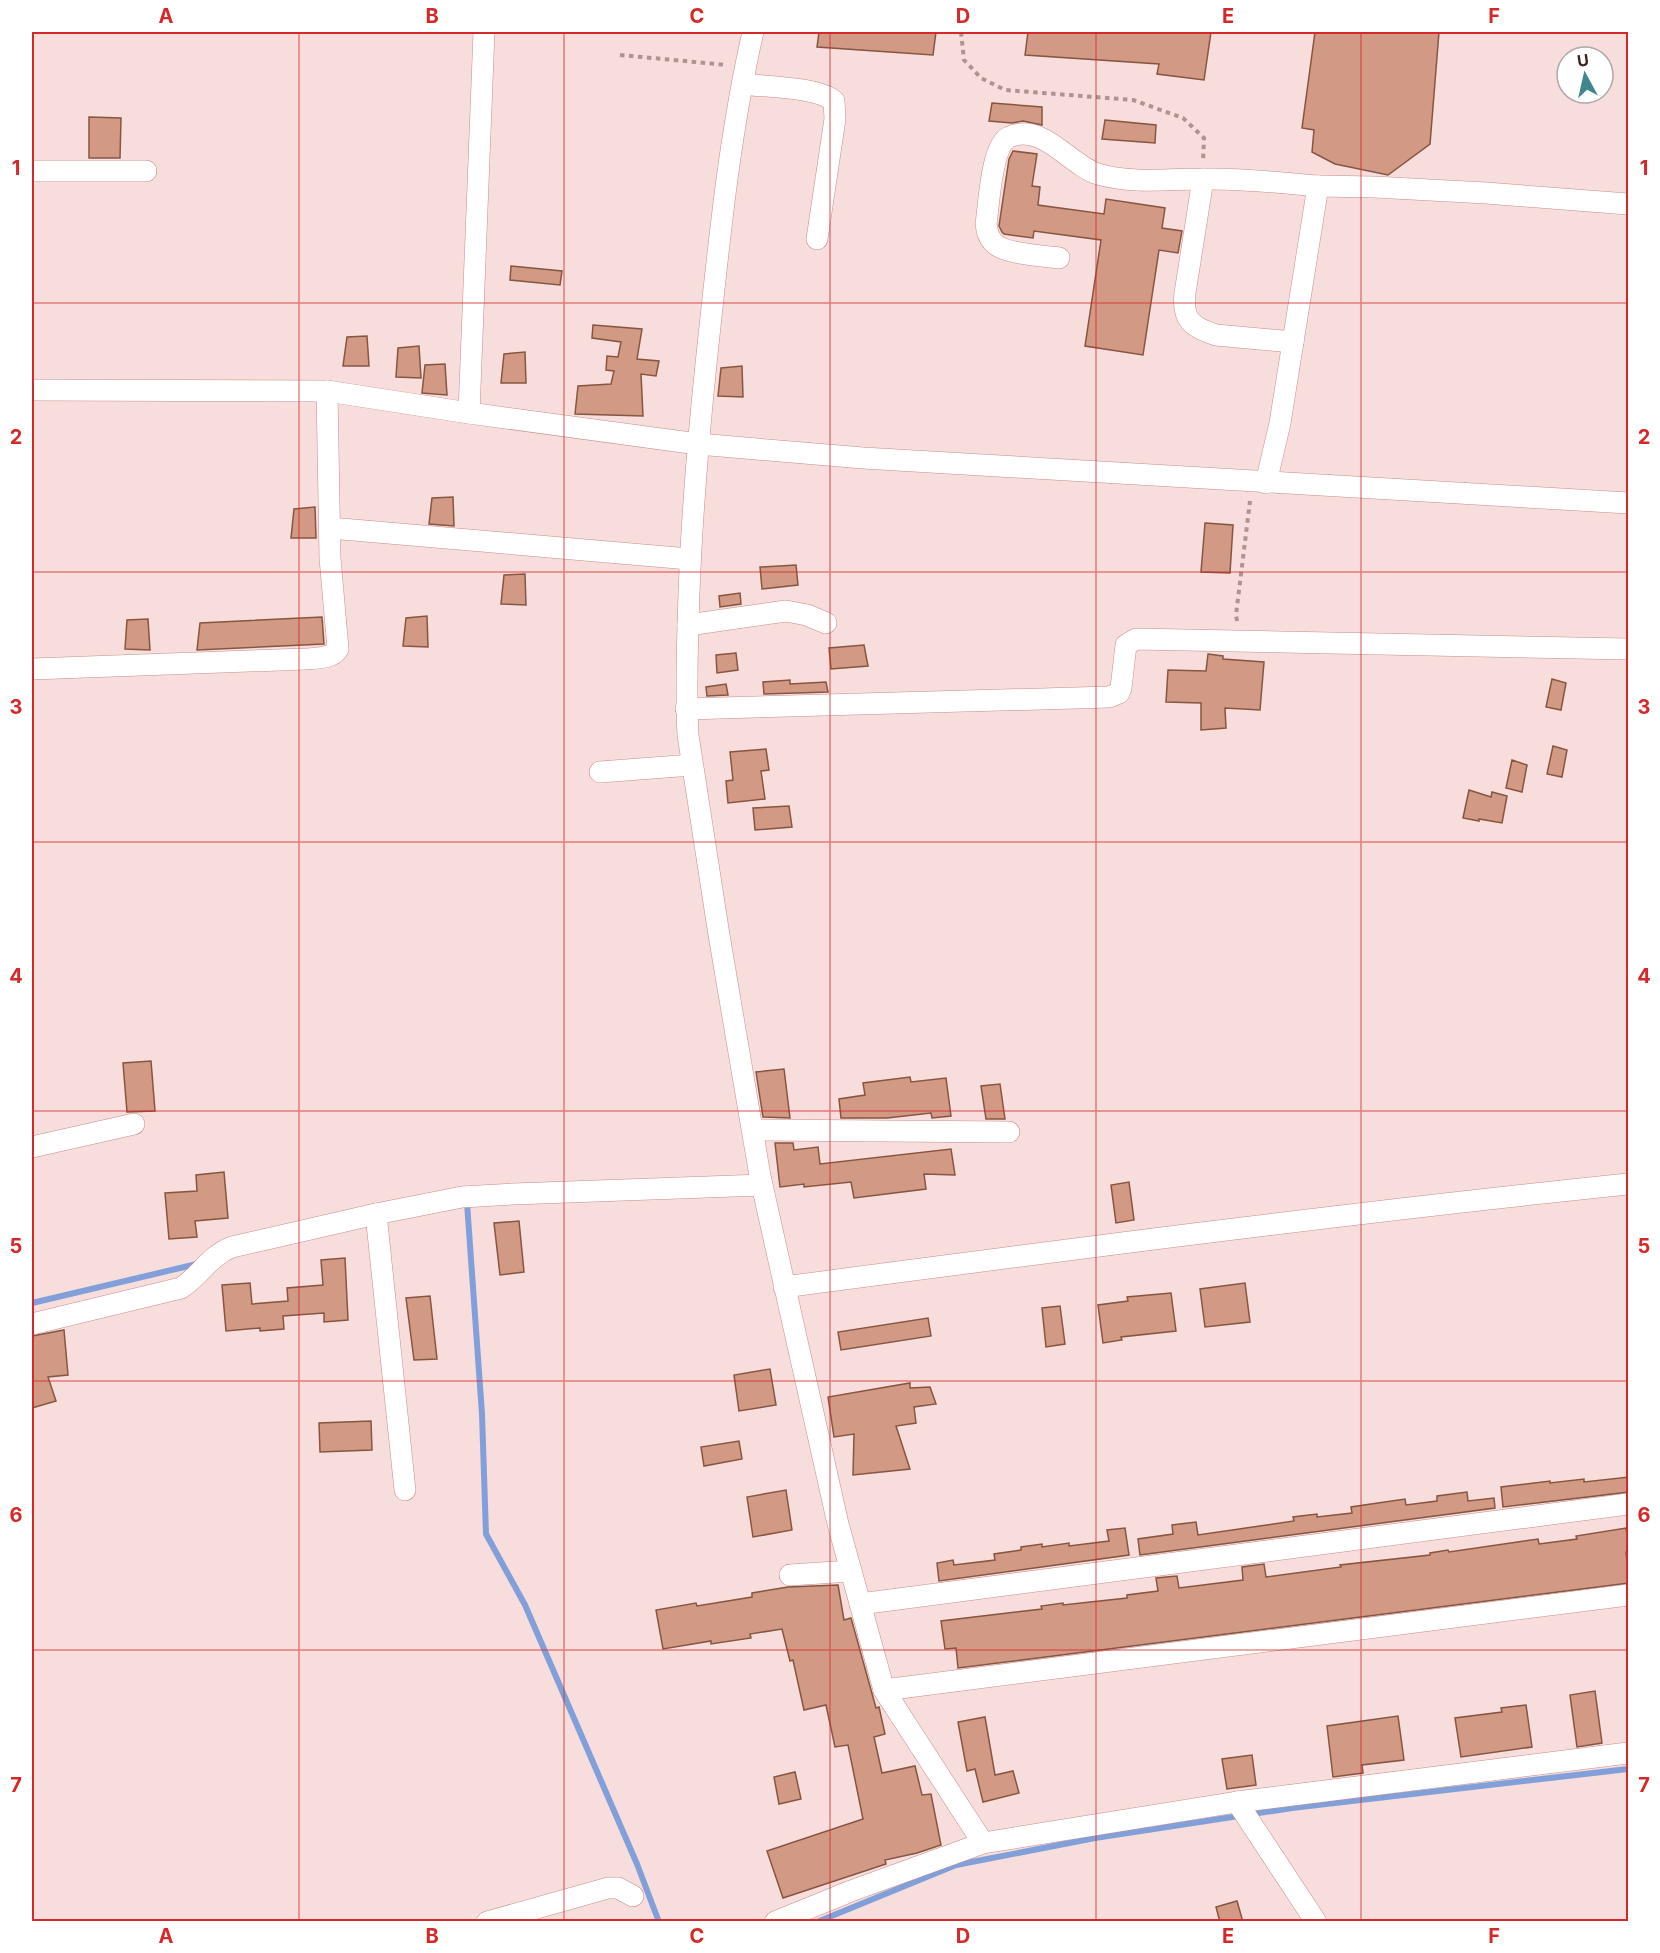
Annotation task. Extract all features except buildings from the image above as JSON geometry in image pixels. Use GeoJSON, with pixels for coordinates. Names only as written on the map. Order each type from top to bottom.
{"type":"FeatureCollection","features":[{"type":"Feature","properties":{"kind":"street"},"geometry":{"type":"LineString","coordinates":[[483,415],[484,32]]}},
{"type":"Feature","properties":{"kind":"street"},"geometry":{"type":"LineString","coordinates":[[753,32],[729,164],[698,444],[689,559],[686,708],[692,765],[718,935],[762,1185],[838,1524],[884,1690],[983,1842]]}},
{"type":"Feature","properties":{"kind":"street"},"geometry":{"type":"LineString","coordinates":[[744,76],[813,91],[828,95],[834,100],[835,118],[818,238]]}},
{"type":"Feature","properties":{"kind":"street"},"geometry":{"type":"LineString","coordinates":[[1059,258],[1001,249],[993,243],[988,233],[986,224],[996,153],[1005,139],[1032,135],[1047,141],[1083,167],[1098,174],[1124,178],[1203,178],[1318,186],[1486,193],[1629,204]]}},
{"type":"Feature","properties":{"kind":"street"},"geometry":{"type":"LineString","coordinates":[[32,171],[146,171]]}},
{"type":"Feature","properties":{"kind":"street"},"geometry":{"type":"LineString","coordinates":[[1203,178],[1183,303],[1186,317],[1196,326],[1216,335],[1293,342]]}},
{"type":"Feature","properties":{"kind":"street"},"geometry":{"type":"LineString","coordinates":[[1259,483],[1278,432],[1318,186]]}},
{"type":"Feature","properties":{"kind":"street"},"geometry":{"type":"LineString","coordinates":[[32,390],[327,391],[698,444],[863,458],[1629,503]]}},
{"type":"Feature","properties":{"kind":"street"},"geometry":{"type":"LineString","coordinates":[[32,669],[305,659],[331,656],[338,649],[330,528],[327,391]]}},
{"type":"Feature","properties":{"kind":"street"},"geometry":{"type":"LineString","coordinates":[[330,528],[689,559]]}},
{"type":"Feature","properties":{"kind":"street"},"geometry":{"type":"LineString","coordinates":[[688,625],[786,611],[807,615],[826,623]]}},
{"type":"Feature","properties":{"kind":"street"},"geometry":{"type":"LineString","coordinates":[[686,708],[1102,698],[1114,696],[1121,688],[1126,645],[1131,640],[1142,639],[1629,649]]}},
{"type":"Feature","properties":{"kind":"street"},"geometry":{"type":"LineString","coordinates":[[600,772],[692,765]]}},
{"type":"Feature","properties":{"kind":"street"},"geometry":{"type":"LineString","coordinates":[[32,1148],[134,1124]]}},
{"type":"Feature","properties":{"kind":"street"},"geometry":{"type":"LineString","coordinates":[[753,1130],[1009,1132]]}},
{"type":"Feature","properties":{"kind":"street"},"geometry":{"type":"LineString","coordinates":[[784,1287],[1261,1225],[1629,1184]]}},
{"type":"Feature","properties":{"kind":"street"},"geometry":{"type":"LineString","coordinates":[[32,1324],[181,1288],[192,1281],[220,1252],[232,1247],[462,1197],[762,1185]]}},
{"type":"Feature","properties":{"kind":"street"},"geometry":{"type":"LineString","coordinates":[[376,1214],[405,1490]]}},
{"type":"Feature","properties":{"kind":"street"},"geometry":{"type":"LineString","coordinates":[[860,1604],[1629,1504]]}},
{"type":"Feature","properties":{"kind":"street"},"geometry":{"type":"LineString","coordinates":[[790,1575],[851,1571]]}},
{"type":"Feature","properties":{"kind":"street"},"geometry":{"type":"LineString","coordinates":[[884,1690],[1629,1595]]}},
{"type":"Feature","properties":{"kind":"street"},"geometry":{"type":"LineString","coordinates":[[775,1922],[983,1842],[1237,1802],[1629,1753]]}},
{"type":"Feature","properties":{"kind":"street"},"geometry":{"type":"LineString","coordinates":[[1237,1802],[1316,1922]]}},
{"type":"Feature","properties":{"kind":"street"},"geometry":{"type":"LineString","coordinates":[[486,1922],[608,1888],[618,1888],[633,1896]]}},
{"type":"Feature","properties":{"kind":"path"},"geometry":{"type":"LineString","coordinates":[[961,32],[964,60],[981,78],[1005,90],[1133,100],[1183,118],[1204,138],[1203,178]]}},
{"type":"Feature","properties":{"kind":"path"},"geometry":{"type":"LineString","coordinates":[[620,55],[744,76]]}},
{"type":"Feature","properties":{"kind":"path"},"geometry":{"type":"LineString","coordinates":[[1238,642],[1236,615],[1245,532],[1259,483]]}},
{"type":"Feature","properties":{"kind":"waterway"},"geometry":{"type":"LineString","coordinates":[[465,1203],[467,1203],[482,1414],[486,1534],[525,1605],[637,1864],[659,1922]]}},
{"type":"Feature","properties":{"kind":"waterway"},"geometry":{"type":"LineString","coordinates":[[32,1303],[197,1264]]}},
{"type":"Feature","properties":{"kind":"waterway"},"geometry":{"type":"LineString","coordinates":[[817,1922],[956,1865],[1095,1838],[1292,1808],[1628,1769]]}}]}
